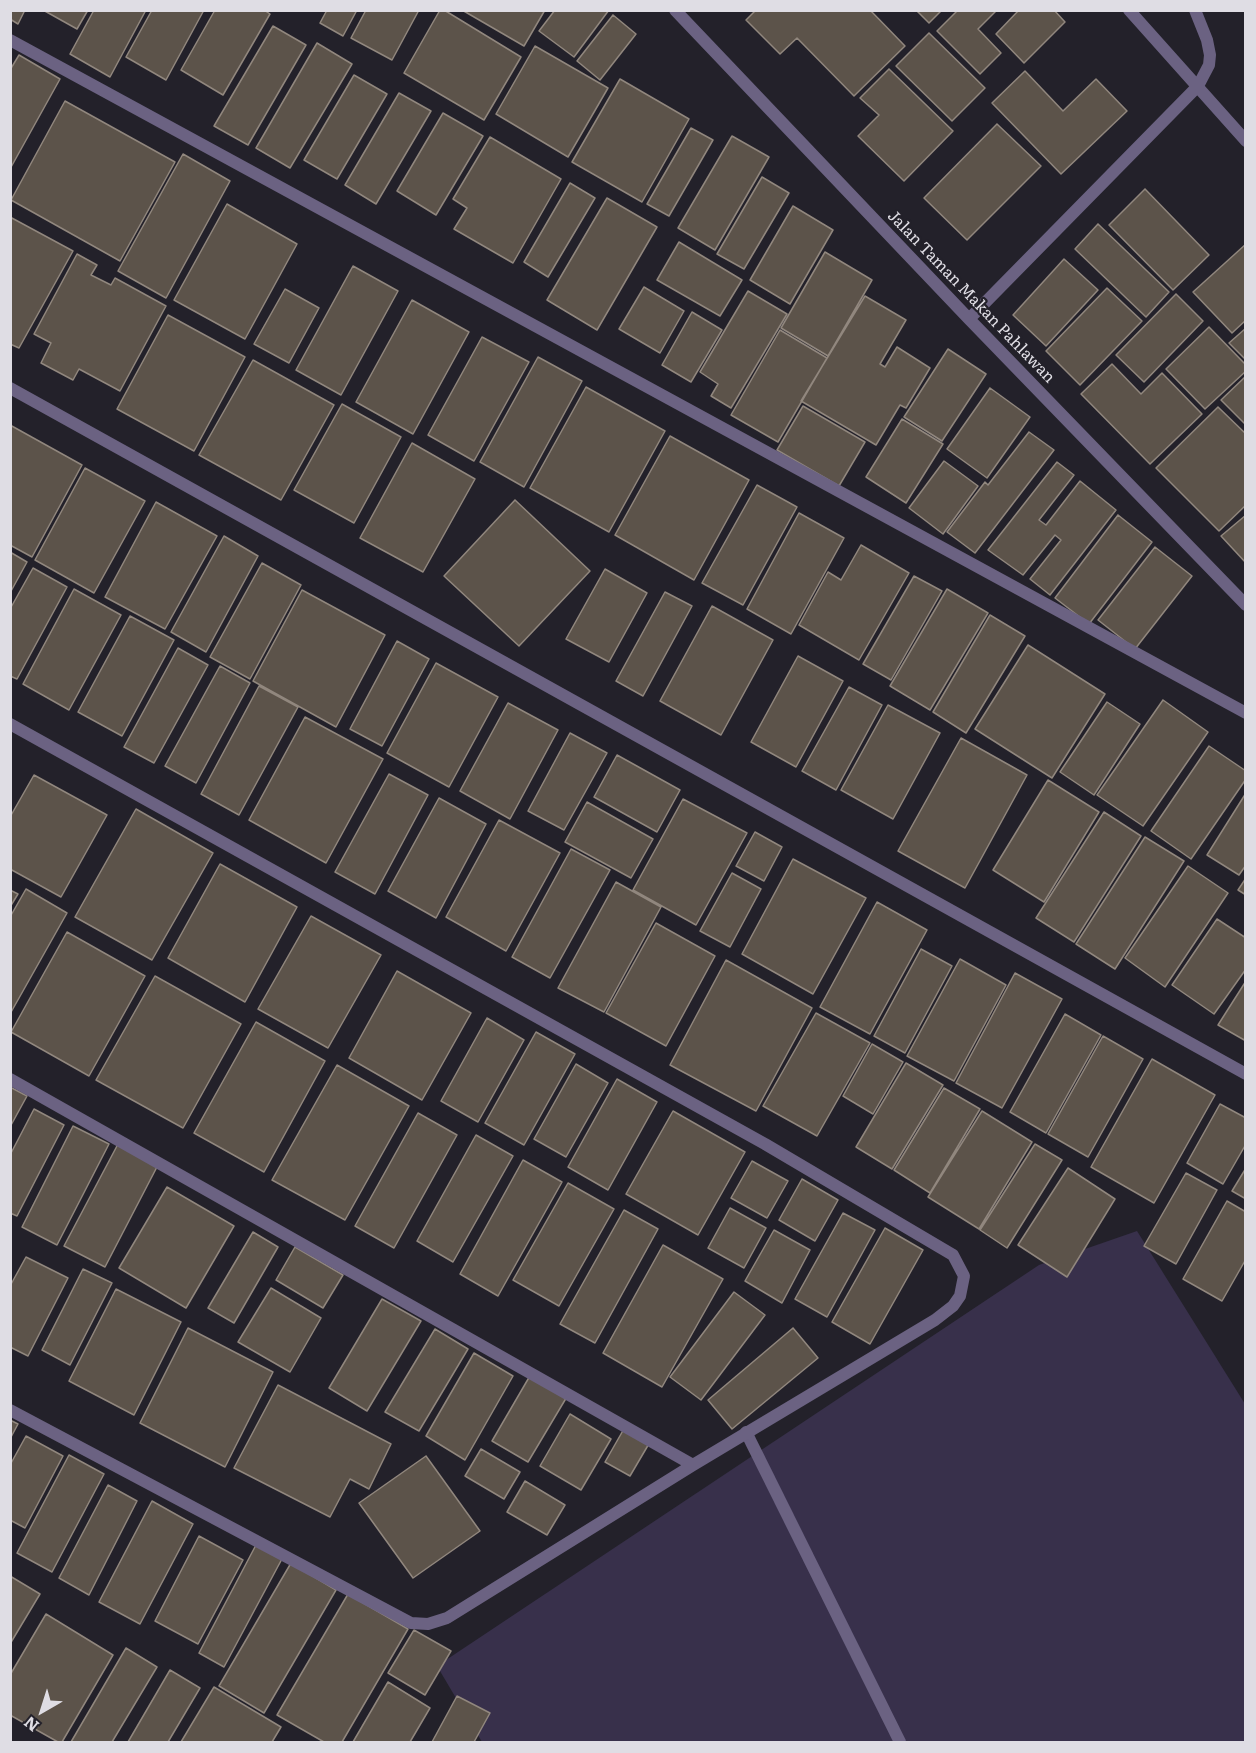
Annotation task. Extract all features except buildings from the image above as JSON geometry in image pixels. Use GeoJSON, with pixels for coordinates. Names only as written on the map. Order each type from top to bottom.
{"type":"FeatureCollection","features":[{"type":"Feature","properties":{"kind":"street","name":"Jalan Taman Makan Pahlawan"},"geometry":{"type":"LineString","coordinates":[[675,10],[1245,606]]}},
{"type":"Feature","properties":{"kind":"street"},"geometry":{"type":"LineString","coordinates":[[1129,10],[1245,141]]}},
{"type":"Feature","properties":{"kind":"street"},"geometry":{"type":"LineString","coordinates":[[969,319],[1198,86],[1209,65],[1210,55],[1196,10]]}},
{"type":"Feature","properties":{"kind":"street"},"geometry":{"type":"LineString","coordinates":[[10,40],[1245,713]]}},
{"type":"Feature","properties":{"kind":"street"},"geometry":{"type":"LineString","coordinates":[[10,388],[1245,1074]]}},
{"type":"Feature","properties":{"kind":"street"},"geometry":{"type":"LineString","coordinates":[[10,724],[754,1138],[954,1255],[964,1276],[960,1296],[953,1306],[934,1320],[746,1432],[447,1618],[428,1624],[411,1623],[10,1410]]}},
{"type":"Feature","properties":{"kind":"street"},"geometry":{"type":"LineString","coordinates":[[10,1079],[693,1465]]}},
{"type":"Feature","properties":{"kind":"street"},"geometry":{"type":"LineString","coordinates":[[746,1432],[900,1743]]}},
{"type":"Feature","properties":{"kind":"shaded area"},"geometry":{"type":"Polygon","coordinates":[[[1137,1231],[1245,1404],[1245,1742],[482,1742],[437,1666],[1039,1265],[1137,1231]]]}}]}
